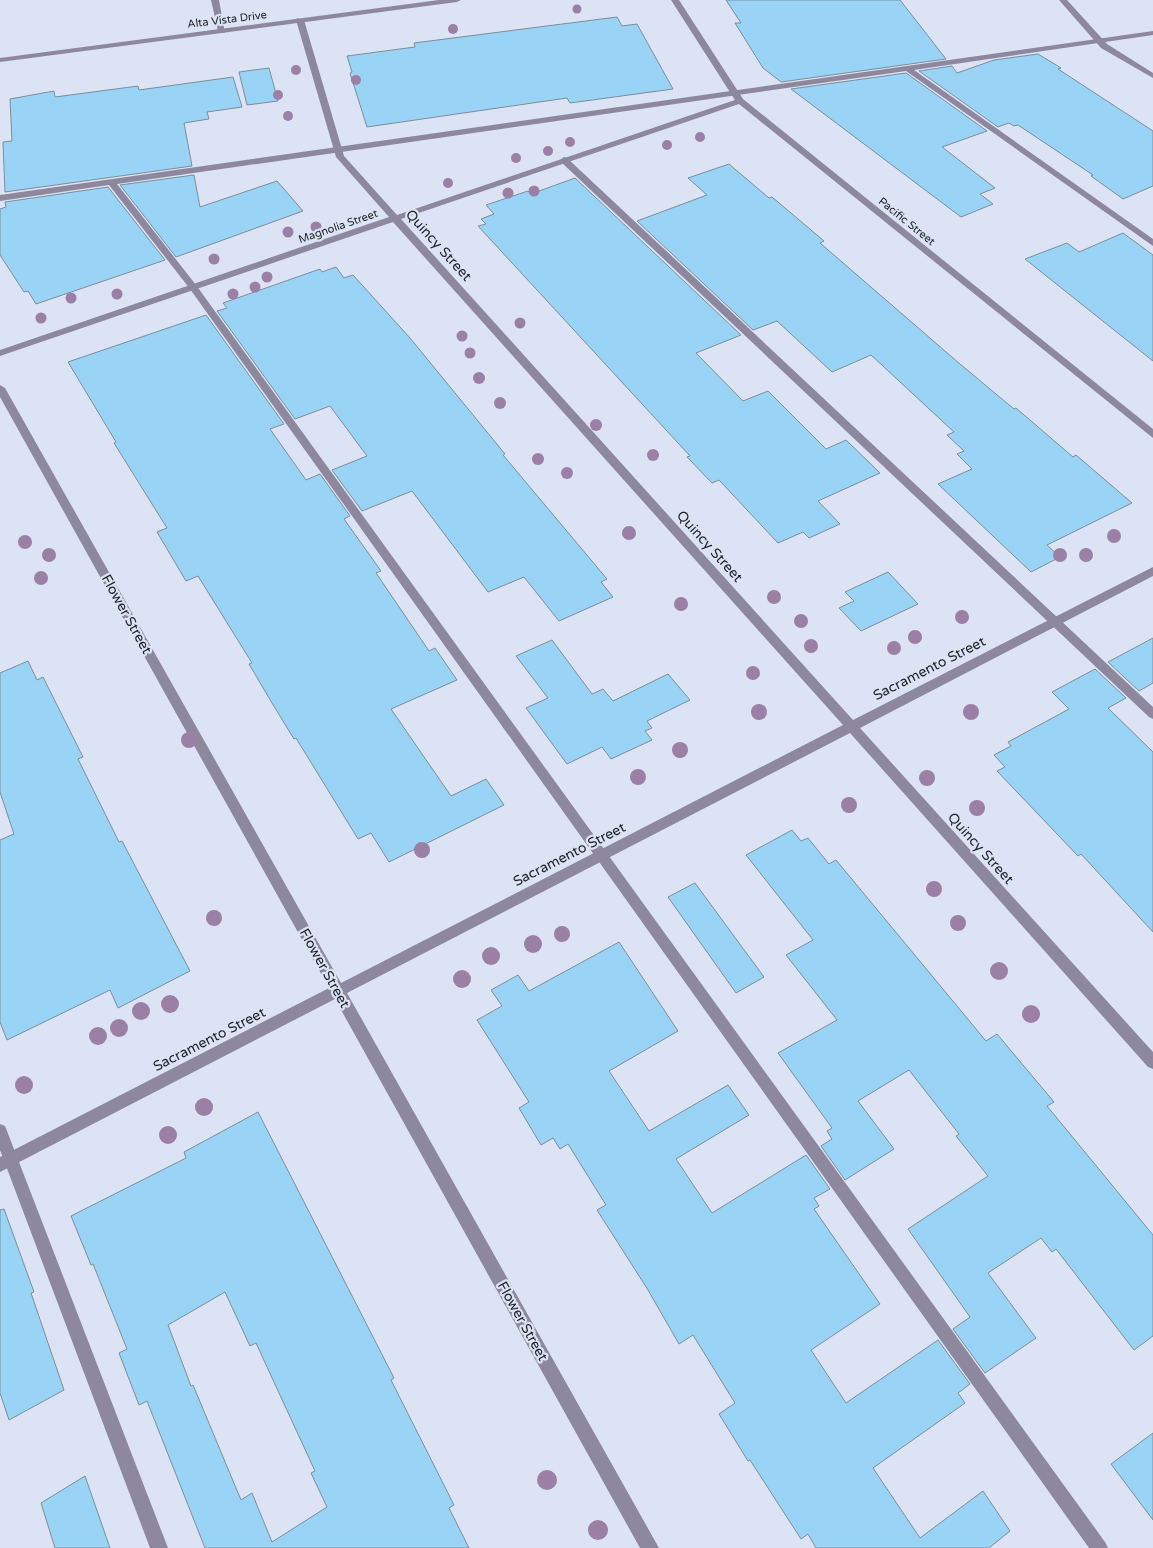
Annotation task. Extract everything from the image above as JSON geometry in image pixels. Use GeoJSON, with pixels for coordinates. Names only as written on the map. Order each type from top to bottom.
{"type":"FeatureCollection","features":[{"type":"Feature","properties":{"kind":"street"},"geometry":{"type":"LineString","coordinates":[[215,0],[222,31]]}},
{"type":"Feature","properties":{"kind":"street","name":"Alta Vista Drive"},"geometry":{"type":"LineString","coordinates":[[0,60],[457,0]]}},
{"type":"Feature","properties":{"kind":"street","name":"Pacific Street"},"geometry":{"type":"LineString","coordinates":[[675,0],[737,97],[1153,434]]}},
{"type":"Feature","properties":{"kind":"street"},"geometry":{"type":"LineString","coordinates":[[1063,0],[1104,46],[1153,76]]}},
{"type":"Feature","properties":{"kind":"street","name":"Quincy Street"},"geometry":{"type":"LineString","coordinates":[[300,20],[340,156],[1153,1062]]}},
{"type":"Feature","properties":{"kind":"street"},"geometry":{"type":"LineString","coordinates":[[0,198],[338,149],[737,97],[907,68],[1153,32]]}},
{"type":"Feature","properties":{"kind":"street"},"geometry":{"type":"LineString","coordinates":[[907,68],[1153,243]]}},
{"type":"Feature","properties":{"kind":"street","name":"Magnolia Street"},"geometry":{"type":"LineString","coordinates":[[0,353],[564,160],[737,97]]}},
{"type":"Feature","properties":{"kind":"street"},"geometry":{"type":"LineString","coordinates":[[564,160],[1153,714]]}},
{"type":"Feature","properties":{"kind":"street"},"geometry":{"type":"LineString","coordinates":[[111,182],[192,287],[1099,1548]]}},
{"type":"Feature","properties":{"kind":"street","name":"Flower Street"},"geometry":{"type":"LineString","coordinates":[[0,388],[650,1548]]}},
{"type":"Feature","properties":{"kind":"street","name":"Sacramento Street"},"geometry":{"type":"LineString","coordinates":[[5,1162],[1153,571]]}},
{"type":"Feature","properties":{"kind":"street"},"geometry":{"type":"LineString","coordinates":[[0,1131],[5,1162],[159,1548]]}},
{"type":"Feature","properties":{"kind":"building"},"geometry":{"type":"Polygon","coordinates":[[[726,0],[900,0],[946,59],[781,82],[763,68],[735,23],[741,23],[726,0]]]}},
{"type":"Feature","properties":{"kind":"building"},"geometry":{"type":"Polygon","coordinates":[[[617,17],[622,26],[637,24],[673,89],[570,103],[567,98],[367,127],[350,73],[352,72],[347,56],[415,47],[414,43],[617,17]]]}},
{"type":"Feature","properties":{"kind":"building"},"geometry":{"type":"Polygon","coordinates":[[[1038,54],[1153,131],[1153,186],[1123,199],[1091,176],[1093,175],[1018,125],[1014,126],[1009,123],[998,127],[919,71],[952,66],[957,73],[994,60],[1038,54]]]}},
{"type":"Feature","properties":{"kind":"building"},"geometry":{"type":"Polygon","coordinates":[[[269,68],[278,101],[247,105],[239,72],[269,68]]]}},
{"type":"Feature","properties":{"kind":"building"},"geometry":{"type":"Polygon","coordinates":[[[906,73],[987,131],[942,147],[995,188],[980,194],[993,204],[961,217],[791,89],[906,73]]]}},
{"type":"Feature","properties":{"kind":"building"},"geometry":{"type":"Polygon","coordinates":[[[233,77],[242,107],[207,112],[209,119],[184,123],[192,166],[5,192],[3,142],[12,141],[10,99],[54,91],[55,97],[138,86],[139,90],[233,77]]]}},
{"type":"Feature","properties":{"kind":"building"},"geometry":{"type":"Polygon","coordinates":[[[729,164],[824,241],[820,243],[960,364],[1014,409],[1016,408],[1073,457],[1076,455],[1132,503],[1047,545],[1060,557],[1031,572],[938,484],[972,469],[957,454],[964,451],[947,435],[954,432],[871,355],[832,372],[777,321],[753,330],[637,221],[707,195],[688,178],[729,164]]]}},
{"type":"Feature","properties":{"kind":"building"},"geometry":{"type":"Polygon","coordinates":[[[194,175],[200,207],[277,181],[303,211],[176,257],[120,185],[194,175]]]}},
{"type":"Feature","properties":{"kind":"building"},"geometry":{"type":"Polygon","coordinates":[[[575,178],[741,335],[696,353],[743,401],[768,391],[826,449],[846,440],[880,473],[818,501],[840,524],[809,538],[803,532],[778,543],[719,480],[712,483],[687,457],[690,456],[478,226],[486,224],[481,219],[494,214],[486,205],[528,191],[531,194],[575,178]]]}},
{"type":"Feature","properties":{"kind":"building"},"geometry":{"type":"Polygon","coordinates":[[[108,187],[165,260],[36,304],[28,291],[24,292],[0,255],[0,209],[6,207],[5,202],[108,187]]]}},
{"type":"Feature","properties":{"kind":"building"},"geometry":{"type":"Polygon","coordinates":[[[1123,233],[1153,255],[1153,361],[1025,259],[1067,243],[1079,252],[1123,233]]]}},
{"type":"Feature","properties":{"kind":"building"},"geometry":{"type":"Polygon","coordinates":[[[336,267],[344,278],[353,275],[410,338],[505,454],[503,455],[607,579],[601,582],[613,597],[559,621],[524,577],[488,592],[412,491],[362,511],[332,470],[367,456],[330,406],[295,419],[217,311],[227,308],[223,303],[320,269],[322,272],[336,267]]]}},
{"type":"Feature","properties":{"kind":"building"},"geometry":{"type":"Polygon","coordinates":[[[206,315],[284,424],[270,429],[306,480],[320,474],[350,516],[344,519],[381,571],[376,573],[429,651],[435,648],[457,680],[391,709],[451,796],[486,779],[504,805],[389,862],[371,833],[358,839],[296,738],[294,739],[272,703],[249,664],[252,663],[198,576],[186,581],[157,532],[167,528],[114,443],[116,442],[68,362],[206,315]]]}},
{"type":"Feature","properties":{"kind":"building"},"geometry":{"type":"Polygon","coordinates":[[[888,572],[918,604],[861,631],[839,608],[854,601],[845,592],[888,572]]]}},
{"type":"Feature","properties":{"kind":"building"},"geometry":{"type":"Polygon","coordinates":[[[1153,638],[1153,683],[1139,691],[1108,662],[1153,638]]]}},
{"type":"Feature","properties":{"kind":"building"},"geometry":{"type":"Polygon","coordinates":[[[552,640],[592,694],[603,689],[613,701],[668,674],[690,700],[647,721],[652,728],[645,731],[652,740],[611,759],[602,747],[567,764],[526,708],[548,698],[516,656],[552,640]]]}},
{"type":"Feature","properties":{"kind":"building"},"geometry":{"type":"Polygon","coordinates":[[[28,661],[37,680],[43,677],[83,757],[78,759],[119,842],[122,841],[190,971],[118,1008],[110,990],[7,1040],[0,1022],[0,840],[14,834],[0,792],[0,673],[28,661]]]}},
{"type":"Feature","properties":{"kind":"building"},"geometry":{"type":"Polygon","coordinates":[[[1095,669],[1126,698],[1108,708],[1153,752],[1153,932],[1081,854],[1078,856],[997,771],[1005,767],[994,755],[1011,746],[1008,742],[1069,709],[1052,692],[1095,669]]]}},
{"type":"Feature","properties":{"kind":"building"},"geometry":{"type":"Polygon","coordinates":[[[792,830],[801,841],[808,838],[829,864],[836,860],[986,1041],[997,1034],[1054,1102],[1047,1106],[1153,1235],[1153,1336],[1134,1350],[1056,1249],[1052,1252],[1041,1238],[988,1273],[1036,1338],[985,1373],[953,1329],[970,1317],[908,1229],[988,1176],[956,1136],[959,1134],[909,1070],[858,1101],[894,1149],[845,1180],[821,1146],[832,1139],[827,1131],[832,1128],[778,1053],[837,1020],[786,955],[813,940],[746,855],[792,830]]]}},
{"type":"Feature","properties":{"kind":"building"},"geometry":{"type":"Polygon","coordinates":[[[695,883],[764,977],[736,993],[668,897],[695,883]]]}},
{"type":"Feature","properties":{"kind":"building"},"geometry":{"type":"Polygon","coordinates":[[[619,942],[678,1031],[609,1071],[649,1131],[728,1085],[749,1115],[676,1159],[712,1213],[806,1155],[830,1189],[814,1198],[819,1206],[814,1209],[880,1304],[811,1350],[846,1403],[938,1340],[970,1384],[958,1393],[965,1403],[873,1468],[920,1538],[983,1491],[1010,1531],[989,1548],[816,1548],[808,1534],[801,1539],[750,1460],[748,1461],[719,1414],[735,1403],[693,1335],[679,1344],[648,1290],[597,1210],[606,1205],[568,1144],[560,1149],[553,1138],[541,1145],[519,1108],[529,1102],[477,1020],[502,1006],[491,990],[518,975],[529,991],[619,942]]]}},
{"type":"Feature","properties":{"kind":"building"},"geometry":{"type":"Polygon","coordinates":[[[258,1112],[394,1378],[391,1380],[454,1505],[449,1508],[469,1548],[205,1548],[147,1401],[139,1405],[119,1353],[127,1349],[93,1264],[91,1265],[71,1216],[186,1158],[184,1152],[258,1112]],[[225,1292],[168,1325],[191,1386],[193,1385],[241,1500],[252,1493],[272,1542],[327,1507],[311,1473],[315,1471],[256,1343],[250,1346],[225,1292]]]}},
{"type":"Feature","properties":{"kind":"building"},"geometry":{"type":"Polygon","coordinates":[[[4,1209],[34,1292],[31,1293],[64,1390],[9,1420],[0,1393],[0,1210],[4,1209]]]}},
{"type":"Feature","properties":{"kind":"building"},"geometry":{"type":"Polygon","coordinates":[[[1153,1433],[1153,1520],[1111,1464],[1153,1433]]]}},
{"type":"Feature","properties":{"kind":"building"},"geometry":{"type":"Polygon","coordinates":[[[85,1476],[110,1548],[55,1548],[41,1503],[85,1476]]]}}]}
